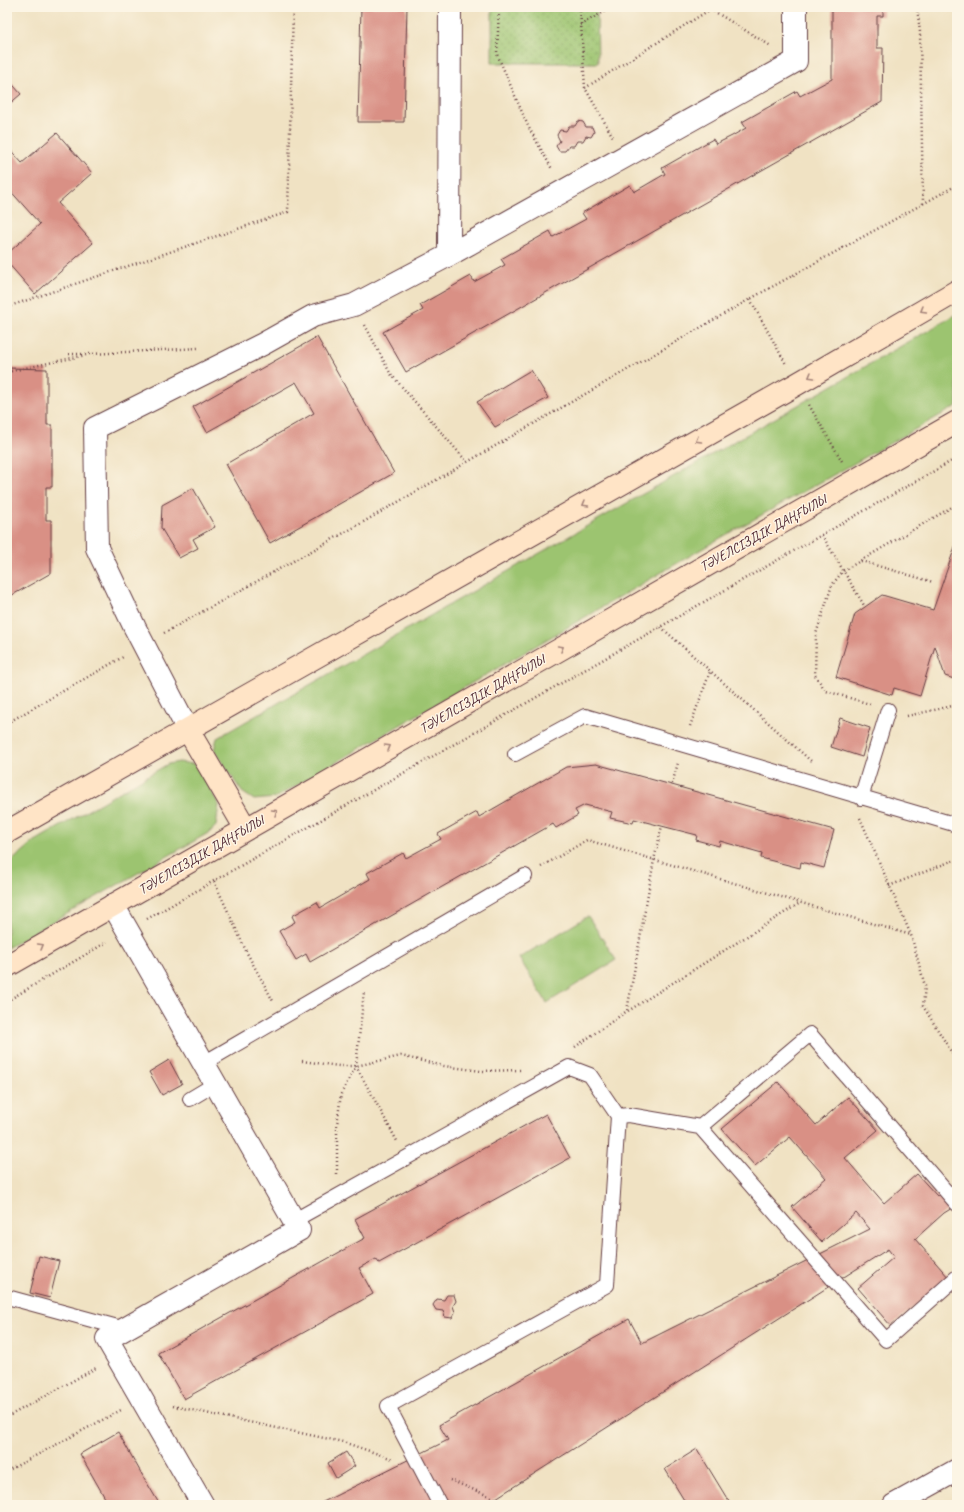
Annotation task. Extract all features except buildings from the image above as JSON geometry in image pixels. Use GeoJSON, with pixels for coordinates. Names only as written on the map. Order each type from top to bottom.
{"type":"FeatureCollection","features":[{"type":"Feature","properties":{"kind":"street"},"geometry":{"type":"LineString","coordinates":[[449,255],[450,7]]}},
{"type":"Feature","properties":{"kind":"street"},"geometry":{"type":"LineString","coordinates":[[246,829],[188,730],[145,644],[135,628],[96,548],[95,428],[263,344],[313,316],[354,304],[449,255],[565,192],[796,61],[796,7]]}},
{"type":"Feature","properties":{"kind":"street"},"geometry":{"type":"LineString","coordinates":[[7,832],[957,291]]}},
{"type":"Feature","properties":{"kind":"street","name":"ТӘУЕЛСІЗДІК ДАҢҒЫЛЫ"},"geometry":{"type":"LineString","coordinates":[[7,966],[957,422]]}},
{"type":"Feature","properties":{"kind":"street"},"geometry":{"type":"LineString","coordinates":[[113,905],[299,1230],[107,1340],[203,1505]]}},
{"type":"Feature","properties":{"kind":"street"},"geometry":{"type":"LineString","coordinates":[[894,1505],[957,1470]]}},
{"type":"Feature","properties":{"kind":"lane"},"geometry":{"type":"LineString","coordinates":[[856,797],[888,710]]}},
{"type":"Feature","properties":{"kind":"lane"},"geometry":{"type":"LineString","coordinates":[[515,754],[585,716],[856,797],[957,825]]}},
{"type":"Feature","properties":{"kind":"lane"},"geometry":{"type":"LineString","coordinates":[[204,1063],[525,876]]}},
{"type":"Feature","properties":{"kind":"lane"},"geometry":{"type":"LineString","coordinates":[[700,1127],[810,1034],[957,1204]]}},
{"type":"Feature","properties":{"kind":"lane"},"geometry":{"type":"LineString","coordinates":[[293,1221],[569,1067],[590,1075],[618,1116],[606,1285],[388,1406],[440,1505]]}},
{"type":"Feature","properties":{"kind":"lane"},"geometry":{"type":"LineString","coordinates":[[190,1099],[215,1084]]}},
{"type":"Feature","properties":{"kind":"lane"},"geometry":{"type":"LineString","coordinates":[[618,1116],[629,1115],[700,1127],[886,1340],[957,1277]]}},
{"type":"Feature","properties":{"kind":"lane"},"geometry":{"type":"LineString","coordinates":[[7,1297],[125,1329]]}},
{"type":"Feature","properties":{"kind":"path"},"geometry":{"type":"LineString","coordinates":[[7,307],[288,212],[293,7]]}},
{"type":"Feature","properties":{"kind":"path"},"geometry":{"type":"LineString","coordinates":[[499,7],[497,54],[528,126],[565,192]]}},
{"type":"Feature","properties":{"kind":"path"},"geometry":{"type":"LineString","coordinates":[[580,7],[585,88],[625,157]]}},
{"type":"Feature","properties":{"kind":"path"},"geometry":{"type":"LineString","coordinates":[[580,25],[613,7]]}},
{"type":"Feature","properties":{"kind":"path"},"geometry":{"type":"LineString","coordinates":[[707,7],[796,61]]}},
{"type":"Feature","properties":{"kind":"path"},"geometry":{"type":"LineString","coordinates":[[585,88],[714,7]]}},
{"type":"Feature","properties":{"kind":"path"},"geometry":{"type":"LineString","coordinates":[[917,7],[920,32],[923,204]]}},
{"type":"Feature","properties":{"kind":"path"},"geometry":{"type":"LineString","coordinates":[[7,723],[360,524],[750,299],[957,185]]}},
{"type":"Feature","properties":{"kind":"path"},"geometry":{"type":"LineString","coordinates":[[750,299],[788,368]]}},
{"type":"Feature","properties":{"kind":"path"},"geometry":{"type":"LineString","coordinates":[[354,304],[390,373],[467,462]]}},
{"type":"Feature","properties":{"kind":"path"},"geometry":{"type":"LineString","coordinates":[[69,354],[200,348]]}},
{"type":"Feature","properties":{"kind":"path"},"geometry":{"type":"LineString","coordinates":[[7,372],[90,354]]}},
{"type":"Feature","properties":{"kind":"path"},"geometry":{"type":"LineString","coordinates":[[809,404],[844,465]]}},
{"type":"Feature","properties":{"kind":"path"},"geometry":{"type":"LineString","coordinates":[[7,1000],[127,930],[957,458]]}},
{"type":"Feature","properties":{"kind":"path"},"geometry":{"type":"LineString","coordinates":[[957,504],[843,571],[832,585],[816,634],[815,675],[826,691],[908,716],[957,705]]}},
{"type":"Feature","properties":{"kind":"path"},"geometry":{"type":"LineString","coordinates":[[822,535],[865,607]]}},
{"type":"Feature","properties":{"kind":"path"},"geometry":{"type":"LineString","coordinates":[[861,560],[933,582]]}},
{"type":"Feature","properties":{"kind":"path"},"geometry":{"type":"LineString","coordinates":[[660,627],[815,764]]}},
{"type":"Feature","properties":{"kind":"path"},"geometry":{"type":"LineString","coordinates":[[856,797],[889,886],[911,935],[925,986],[923,1006],[957,1062]]}},
{"type":"Feature","properties":{"kind":"path"},"geometry":{"type":"LineString","coordinates":[[627,1011],[654,860],[662,826]]}},
{"type":"Feature","properties":{"kind":"path"},"geometry":{"type":"LineString","coordinates":[[525,876],[587,840],[911,935]]}},
{"type":"Feature","properties":{"kind":"path"},"geometry":{"type":"LineString","coordinates":[[889,886],[957,859]]}},
{"type":"Feature","properties":{"kind":"path"},"geometry":{"type":"LineString","coordinates":[[214,881],[247,953],[282,1018]]}},
{"type":"Feature","properties":{"kind":"path"},"geometry":{"type":"LineString","coordinates":[[570,1051],[627,1011],[800,903]]}},
{"type":"Feature","properties":{"kind":"path"},"geometry":{"type":"LineString","coordinates":[[341,1194],[336,1168],[337,1125],[341,1094],[356,1066],[367,968]]}},
{"type":"Feature","properties":{"kind":"path"},"geometry":{"type":"LineString","coordinates":[[302,1061],[339,1066],[356,1066],[401,1056],[444,1066],[473,1070],[521,1070],[538,1073],[548,1079]]}},
{"type":"Feature","properties":{"kind":"path"},"geometry":{"type":"LineString","coordinates":[[356,1066],[407,1157]]}},
{"type":"Feature","properties":{"kind":"path"},"geometry":{"type":"LineString","coordinates":[[7,1415],[9,1416],[117,1357]]}},
{"type":"Feature","properties":{"kind":"path"},"geometry":{"type":"LineString","coordinates":[[7,1471],[142,1399],[343,1442],[420,1468],[511,1505]]}},
{"type":"Feature","properties":{"kind":"green space"},"geometry":{"type":"Polygon","coordinates":[[[492,7],[597,7],[598,63],[492,63],[492,7]]]}},
{"type":"Feature","properties":{"kind":"green space"},"geometry":{"type":"Polygon","coordinates":[[[957,314],[957,406],[724,536],[275,798],[254,800],[242,792],[214,750],[217,738],[957,314]]]}},
{"type":"Feature","properties":{"kind":"green space"},"geometry":{"type":"Polygon","coordinates":[[[179,762],[194,764],[200,771],[219,805],[216,826],[210,832],[7,948],[7,865],[35,841],[168,764],[179,762]]]}},
{"type":"Feature","properties":{"kind":"green space"},"geometry":{"type":"Polygon","coordinates":[[[588,916],[616,960],[547,1003],[519,958],[588,916]]]}}]}
